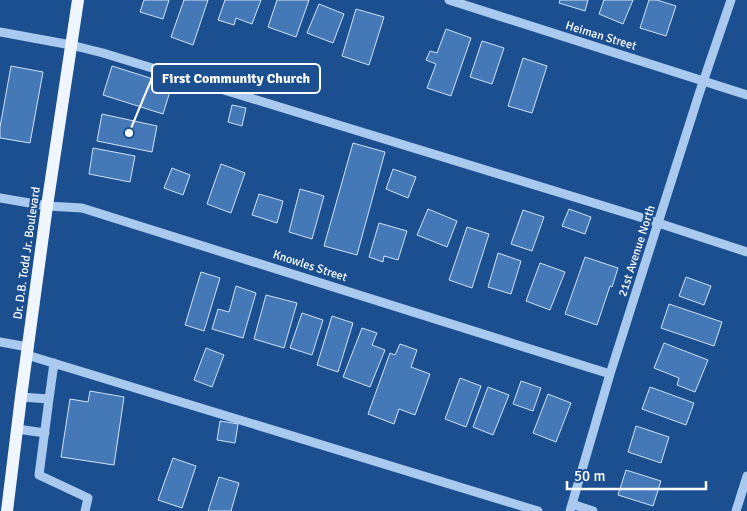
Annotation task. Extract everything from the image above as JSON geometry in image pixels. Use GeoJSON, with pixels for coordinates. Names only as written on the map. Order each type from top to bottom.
{"type":"FeatureCollection","features":[{"type":"Feature","properties":{"kind":"main road","name":"Dr. D.B. Todd Jr. Boulevard"},"geometry":{"type":"LineString","coordinates":[[7,511],[47,206],[78,0]]}},
{"type":"Feature","properties":{"kind":"street","name":"Heiman Street"},"geometry":{"type":"LineString","coordinates":[[448,0],[747,95]]}},
{"type":"Feature","properties":{"kind":"street","name":"21st Avenue North"},"geometry":{"type":"LineString","coordinates":[[571,507],[610,374],[731,0]]}},
{"type":"Feature","properties":{"kind":"street"},"geometry":{"type":"LineString","coordinates":[[0,32],[103,53],[659,223],[747,252]]}},
{"type":"Feature","properties":{"kind":"street","name":"Knowles Street"},"geometry":{"type":"LineString","coordinates":[[0,198],[47,206],[82,208],[610,374]]}},
{"type":"Feature","properties":{"kind":"street"},"geometry":{"type":"LineString","coordinates":[[0,342],[54,363],[538,511]]}},
{"type":"Feature","properties":{"kind":"street"},"geometry":{"type":"LineString","coordinates":[[54,363],[40,475],[88,498],[85,511]]}},
{"type":"Feature","properties":{"kind":"street"},"geometry":{"type":"LineString","coordinates":[[21,397],[49,399]]}},
{"type":"Feature","properties":{"kind":"street"},"geometry":{"type":"LineString","coordinates":[[17,429],[45,433]]}},
{"type":"Feature","properties":{"kind":"street"},"geometry":{"type":"LineString","coordinates":[[736,511],[747,476]]}},
{"type":"Feature","properties":{"kind":"street"},"geometry":{"type":"LineString","coordinates":[[571,507],[593,511]]}},
{"type":"Feature","properties":{"kind":"building"},"geometry":{"type":"Polygon","coordinates":[[[144,0],[169,0],[163,19],[140,12],[144,0]]]}},
{"type":"Feature","properties":{"kind":"building"},"geometry":{"type":"Polygon","coordinates":[[[184,0],[208,0],[193,45],[171,37],[184,0]]]}},
{"type":"Feature","properties":{"kind":"building"},"geometry":{"type":"Polygon","coordinates":[[[225,0],[261,0],[252,24],[236,18],[234,25],[218,20],[225,0]]]}},
{"type":"Feature","properties":{"kind":"building"},"geometry":{"type":"Polygon","coordinates":[[[277,0],[309,0],[296,37],[268,27],[277,0]]]}},
{"type":"Feature","properties":{"kind":"building"},"geometry":{"type":"Polygon","coordinates":[[[560,0],[588,0],[585,11],[559,3],[560,0]]]}},
{"type":"Feature","properties":{"kind":"building"},"geometry":{"type":"Polygon","coordinates":[[[604,0],[633,0],[623,24],[599,14],[604,0]]]}},
{"type":"Feature","properties":{"kind":"building"},"geometry":{"type":"Polygon","coordinates":[[[649,0],[657,0],[676,6],[666,36],[640,28],[649,0]]]}},
{"type":"Feature","properties":{"kind":"building"},"geometry":{"type":"Polygon","coordinates":[[[319,4],[344,14],[333,43],[307,33],[319,4]]]}},
{"type":"Feature","properties":{"kind":"building"},"geometry":{"type":"Polygon","coordinates":[[[356,9],[384,17],[369,65],[342,56],[356,9]]]}},
{"type":"Feature","properties":{"kind":"building"},"geometry":{"type":"Polygon","coordinates":[[[446,29],[471,38],[451,96],[427,88],[436,64],[426,60],[430,51],[437,53],[446,29]]]}},
{"type":"Feature","properties":{"kind":"building"},"geometry":{"type":"Polygon","coordinates":[[[482,41],[504,48],[492,84],[470,77],[482,41]]]}},
{"type":"Feature","properties":{"kind":"building"},"geometry":{"type":"Polygon","coordinates":[[[523,58],[547,66],[532,113],[508,106],[523,58]]]}},
{"type":"Feature","properties":{"kind":"building"},"geometry":{"type":"Polygon","coordinates":[[[11,66],[43,72],[30,143],[0,138],[0,127],[11,66]]]}},
{"type":"Feature","properties":{"kind":"building"},"geometry":{"type":"Polygon","coordinates":[[[112,66],[172,85],[163,114],[103,95],[112,66]]]}},
{"type":"Feature","properties":{"kind":"building"},"geometry":{"type":"Polygon","coordinates":[[[232,105],[246,108],[242,126],[228,122],[232,105]]]}},
{"type":"Feature","properties":{"kind":"building"},"geometry":{"type":"Polygon","coordinates":[[[102,114],[157,126],[152,152],[97,141],[102,114]]]}},
{"type":"Feature","properties":{"kind":"building"},"geometry":{"type":"Polygon","coordinates":[[[353,143],[385,152],[357,255],[324,246],[353,143]]]}},
{"type":"Feature","properties":{"kind":"building"},"geometry":{"type":"Polygon","coordinates":[[[93,148],[135,156],[130,182],[89,174],[93,148]]]}},
{"type":"Feature","properties":{"kind":"building"},"geometry":{"type":"Polygon","coordinates":[[[221,164],[245,173],[231,213],[207,204],[221,164]]]}},
{"type":"Feature","properties":{"kind":"building"},"geometry":{"type":"Polygon","coordinates":[[[172,168],[190,175],[183,195],[164,188],[172,168]]]}},
{"type":"Feature","properties":{"kind":"building"},"geometry":{"type":"Polygon","coordinates":[[[393,169],[416,177],[408,198],[386,189],[393,169]]]}},
{"type":"Feature","properties":{"kind":"building"},"geometry":{"type":"Polygon","coordinates":[[[300,189],[324,196],[312,239],[289,232],[300,189]]]}},
{"type":"Feature","properties":{"kind":"building"},"geometry":{"type":"Polygon","coordinates":[[[259,194],[283,201],[277,223],[252,215],[259,194]]]}},
{"type":"Feature","properties":{"kind":"building"},"geometry":{"type":"Polygon","coordinates":[[[428,209],[457,221],[447,247],[417,235],[428,209]]]}},
{"type":"Feature","properties":{"kind":"building"},"geometry":{"type":"Polygon","coordinates":[[[569,209],[591,217],[585,234],[562,226],[569,209]]]}},
{"type":"Feature","properties":{"kind":"building"},"geometry":{"type":"Polygon","coordinates":[[[523,210],[544,217],[532,251],[511,244],[523,210]]]}},
{"type":"Feature","properties":{"kind":"building"},"geometry":{"type":"Polygon","coordinates":[[[379,223],[407,231],[398,260],[384,256],[383,262],[369,257],[379,223]]]}},
{"type":"Feature","properties":{"kind":"building"},"geometry":{"type":"Polygon","coordinates":[[[467,227],[489,234],[472,288],[449,280],[467,227]]]}},
{"type":"Feature","properties":{"kind":"building"},"geometry":{"type":"Polygon","coordinates":[[[498,253],[521,261],[511,294],[488,287],[498,253]]]}},
{"type":"Feature","properties":{"kind":"building"},"geometry":{"type":"Polygon","coordinates":[[[585,257],[618,268],[597,325],[565,314],[585,257]]]}},
{"type":"Feature","properties":{"kind":"building"},"geometry":{"type":"Polygon","coordinates":[[[540,263],[565,272],[550,310],[526,301],[540,263]]]}},
{"type":"Feature","properties":{"kind":"building"},"geometry":{"type":"Polygon","coordinates":[[[201,272],[220,278],[204,331],[185,325],[201,272]]]}},
{"type":"Feature","properties":{"kind":"building"},"geometry":{"type":"Polygon","coordinates":[[[686,277],[711,286],[704,305],[679,296],[686,277]]]}},
{"type":"Feature","properties":{"kind":"building"},"geometry":{"type":"Polygon","coordinates":[[[236,286],[256,293],[243,338],[212,329],[218,309],[229,312],[236,286]]]}},
{"type":"Feature","properties":{"kind":"building"},"geometry":{"type":"Polygon","coordinates":[[[266,295],[297,303],[284,348],[254,339],[266,295]]]}},
{"type":"Feature","properties":{"kind":"building"},"geometry":{"type":"Polygon","coordinates":[[[669,304],[722,322],[714,346],[661,328],[669,304]]]}},
{"type":"Feature","properties":{"kind":"building"},"geometry":{"type":"Polygon","coordinates":[[[302,313],[323,320],[312,355],[290,348],[302,313]]]}},
{"type":"Feature","properties":{"kind":"building"},"geometry":{"type":"Polygon","coordinates":[[[332,316],[353,323],[338,372],[317,365],[332,316]]]}},
{"type":"Feature","properties":{"kind":"building"},"geometry":{"type":"Polygon","coordinates":[[[362,328],[377,333],[372,345],[385,350],[370,387],[343,377],[362,328]]]}},
{"type":"Feature","properties":{"kind":"building"},"geometry":{"type":"Polygon","coordinates":[[[664,343],[708,360],[695,392],[677,385],[679,378],[654,368],[664,343]]]}},
{"type":"Feature","properties":{"kind":"building"},"geometry":{"type":"Polygon","coordinates":[[[400,344],[417,350],[411,367],[430,374],[415,415],[399,409],[394,424],[368,414],[390,353],[395,355],[400,344]]]}},
{"type":"Feature","properties":{"kind":"building"},"geometry":{"type":"Polygon","coordinates":[[[206,348],[224,355],[212,387],[194,380],[206,348]]]}},
{"type":"Feature","properties":{"kind":"building"},"geometry":{"type":"Polygon","coordinates":[[[460,378],[481,386],[466,427],[445,419],[460,378]]]}},
{"type":"Feature","properties":{"kind":"building"},"geometry":{"type":"Polygon","coordinates":[[[521,381],[541,388],[533,411],[513,404],[521,381]]]}},
{"type":"Feature","properties":{"kind":"building"},"geometry":{"type":"Polygon","coordinates":[[[488,387],[509,395],[493,435],[473,427],[488,387]]]}},
{"type":"Feature","properties":{"kind":"building"},"geometry":{"type":"Polygon","coordinates":[[[650,387],[694,403],[686,425],[642,409],[650,387]]]}},
{"type":"Feature","properties":{"kind":"building"},"geometry":{"type":"Polygon","coordinates":[[[90,391],[124,397],[114,465],[61,457],[70,399],[88,402],[90,391]]]}},
{"type":"Feature","properties":{"kind":"building"},"geometry":{"type":"Polygon","coordinates":[[[548,394],[571,403],[556,442],[533,433],[548,394]]]}},
{"type":"Feature","properties":{"kind":"building"},"geometry":{"type":"Polygon","coordinates":[[[220,421],[238,424],[235,443],[217,440],[220,421]]]}},
{"type":"Feature","properties":{"kind":"building"},"geometry":{"type":"Polygon","coordinates":[[[636,426],[669,437],[661,463],[628,452],[636,426]]]}},
{"type":"Feature","properties":{"kind":"building"},"geometry":{"type":"Polygon","coordinates":[[[173,458],[196,466],[182,508],[158,500],[173,458]]]}},
{"type":"Feature","properties":{"kind":"building"},"geometry":{"type":"Polygon","coordinates":[[[626,470],[661,481],[653,506],[618,495],[626,470]]]}},
{"type":"Feature","properties":{"kind":"building"},"geometry":{"type":"Polygon","coordinates":[[[219,477],[239,483],[231,511],[208,511],[219,477]]]}},
{"type":"Feature","properties":{"kind":"place","name":"First Community Church"},"geometry":{"type":"Point","coordinates":[129,133]}}]}
